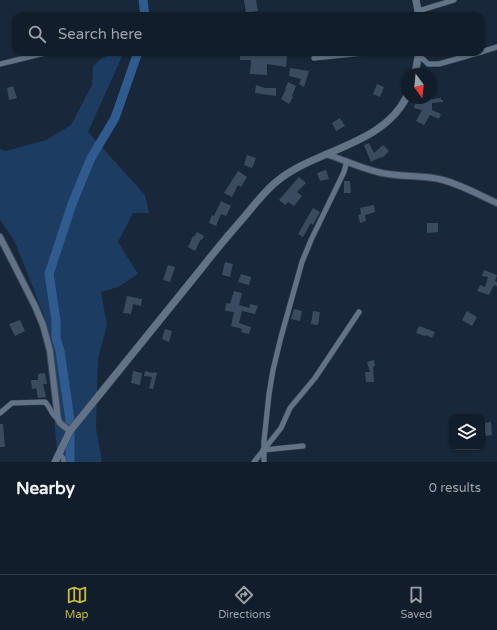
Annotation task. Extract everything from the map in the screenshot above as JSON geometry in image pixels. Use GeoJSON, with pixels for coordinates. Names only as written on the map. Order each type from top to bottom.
{"type":"FeatureCollection","features":[{"type":"Feature","properties":{"kind":"main road"},"geometry":{"type":"LineString","coordinates":[[416,0],[419,12]]}},
{"type":"Feature","properties":{"kind":"main road"},"geometry":{"type":"LineString","coordinates":[[416,68],[419,56]]}},
{"type":"Feature","properties":{"kind":"main road"},"geometry":{"type":"LineString","coordinates":[[55,462],[70,431],[264,193],[292,170],[359,140],[382,126],[402,104]]}},
{"type":"Feature","properties":{"kind":"street"},"geometry":{"type":"LineString","coordinates":[[424,12],[454,0]]}},
{"type":"Feature","properties":{"kind":"street"},"geometry":{"type":"LineString","coordinates":[[485,51],[497,47]]}},
{"type":"Feature","properties":{"kind":"street"},"geometry":{"type":"LineString","coordinates":[[0,64],[33,56]]}},
{"type":"Feature","properties":{"kind":"street"},"geometry":{"type":"LineString","coordinates":[[314,58],[333,56]]}},
{"type":"Feature","properties":{"kind":"street"},"geometry":{"type":"LineString","coordinates":[[420,56],[429,65],[436,65],[467,56]]}},
{"type":"Feature","properties":{"kind":"street"},"geometry":{"type":"LineString","coordinates":[[326,154],[380,172],[396,175],[426,176],[443,180],[497,203]]}},
{"type":"Feature","properties":{"kind":"street"},"geometry":{"type":"LineString","coordinates":[[264,462],[263,450],[273,370],[287,316],[310,240],[344,172],[347,161]]}},
{"type":"Feature","properties":{"kind":"street"},"geometry":{"type":"LineString","coordinates":[[0,237],[35,306],[45,331],[58,418],[60,423],[70,431]]}},
{"type":"Feature","properties":{"kind":"street"},"geometry":{"type":"LineString","coordinates":[[254,462],[281,428],[290,408],[315,378],[359,312]]}},
{"type":"Feature","properties":{"kind":"street"},"geometry":{"type":"LineString","coordinates":[[0,413],[12,403],[45,402],[48,405],[52,415],[58,418]]}},
{"type":"Feature","properties":{"kind":"street"},"geometry":{"type":"LineString","coordinates":[[263,450],[303,446]]}},
{"type":"Feature","properties":{"kind":"street"},"geometry":{"type":"LineString","coordinates":[[59,453],[64,462]]}},
{"type":"Feature","properties":{"kind":"shaded area"},"geometry":{"type":"Polygon","coordinates":[[[107,56],[122,56],[88,132],[145,195],[149,213],[133,213],[118,242],[138,274],[118,287],[101,292],[107,325],[98,359],[96,428],[102,462],[58,462],[45,318],[14,240],[0,220],[0,149],[6,151],[46,140],[71,125],[92,85],[93,66],[107,56]]]}},
{"type":"Feature","properties":{"kind":"building"},"geometry":{"type":"Polygon","coordinates":[[[244,0],[256,0],[258,11],[246,12],[244,0]]]}},
{"type":"Feature","properties":{"kind":"building"},"geometry":{"type":"Polygon","coordinates":[[[240,56],[287,56],[286,67],[267,64],[267,75],[250,74],[251,60],[240,60],[240,56]]]}},
{"type":"Feature","properties":{"kind":"building"},"geometry":{"type":"Polygon","coordinates":[[[290,68],[309,71],[304,87],[299,84],[301,79],[289,76],[290,68]]]}},
{"type":"Feature","properties":{"kind":"building"},"geometry":{"type":"Polygon","coordinates":[[[288,82],[296,86],[289,104],[281,99],[288,82]]]}},
{"type":"Feature","properties":{"kind":"building"},"geometry":{"type":"Polygon","coordinates":[[[377,84],[384,87],[380,97],[373,94],[377,84]]]}},
{"type":"Feature","properties":{"kind":"building"},"geometry":{"type":"Polygon","coordinates":[[[256,85],[265,88],[276,88],[276,96],[255,93],[256,85]]]}},
{"type":"Feature","properties":{"kind":"building"},"geometry":{"type":"Polygon","coordinates":[[[13,86],[17,98],[9,100],[7,88],[13,86]]]}},
{"type":"Feature","properties":{"kind":"building"},"geometry":{"type":"Polygon","coordinates":[[[441,98],[443,102],[437,103],[437,99],[441,98]]]}},
{"type":"Feature","properties":{"kind":"building"},"geometry":{"type":"Polygon","coordinates":[[[415,104],[432,104],[432,110],[441,114],[439,119],[430,115],[424,125],[416,121],[422,110],[414,108],[415,104]]]}},
{"type":"Feature","properties":{"kind":"building"},"geometry":{"type":"Polygon","coordinates":[[[340,118],[345,126],[336,131],[332,123],[340,118]]]}},
{"type":"Feature","properties":{"kind":"building"},"geometry":{"type":"Polygon","coordinates":[[[369,143],[374,153],[383,145],[389,151],[382,158],[381,157],[371,162],[364,145],[369,143]]]}},
{"type":"Feature","properties":{"kind":"building"},"geometry":{"type":"Polygon","coordinates":[[[247,155],[256,158],[252,168],[244,165],[247,155]]]}},
{"type":"Feature","properties":{"kind":"building"},"geometry":{"type":"Polygon","coordinates":[[[326,170],[329,179],[320,181],[317,173],[326,170]]]}},
{"type":"Feature","properties":{"kind":"building"},"geometry":{"type":"Polygon","coordinates":[[[238,171],[247,177],[241,187],[238,185],[232,197],[224,193],[238,171]]]}},
{"type":"Feature","properties":{"kind":"building"},"geometry":{"type":"Polygon","coordinates":[[[299,177],[306,183],[297,192],[302,196],[294,206],[288,202],[285,205],[279,200],[299,177]]]}},
{"type":"Feature","properties":{"kind":"building"},"geometry":{"type":"Polygon","coordinates":[[[344,181],[350,181],[351,193],[344,193],[344,181]]]}},
{"type":"Feature","properties":{"kind":"building"},"geometry":{"type":"Polygon","coordinates":[[[221,201],[231,206],[226,216],[221,214],[216,226],[209,223],[221,201]]]}},
{"type":"Feature","properties":{"kind":"building"},"geometry":{"type":"Polygon","coordinates":[[[374,205],[375,212],[365,215],[366,221],[360,223],[358,215],[361,214],[360,208],[374,205]]]}},
{"type":"Feature","properties":{"kind":"building"},"geometry":{"type":"Polygon","coordinates":[[[313,208],[320,212],[313,225],[311,223],[303,237],[298,234],[313,208]]]}},
{"type":"Feature","properties":{"kind":"building"},"geometry":{"type":"Polygon","coordinates":[[[427,223],[438,223],[438,232],[427,233],[427,223]]]}},
{"type":"Feature","properties":{"kind":"building"},"geometry":{"type":"Polygon","coordinates":[[[197,232],[204,236],[195,251],[188,247],[193,236],[194,237],[197,232]]]}},
{"type":"Feature","properties":{"kind":"building"},"geometry":{"type":"Polygon","coordinates":[[[225,262],[233,264],[230,277],[222,275],[225,262]]]}},
{"type":"Feature","properties":{"kind":"building"},"geometry":{"type":"Polygon","coordinates":[[[168,265],[175,267],[170,282],[163,280],[168,265]]]}},
{"type":"Feature","properties":{"kind":"building"},"geometry":{"type":"Polygon","coordinates":[[[484,270],[497,275],[495,281],[497,282],[497,286],[494,285],[489,295],[477,291],[480,285],[485,287],[488,277],[482,276],[484,270]]]}},
{"type":"Feature","properties":{"kind":"building"},"geometry":{"type":"Polygon","coordinates":[[[241,274],[251,277],[249,285],[238,282],[241,274]]]}},
{"type":"Feature","properties":{"kind":"building"},"geometry":{"type":"Polygon","coordinates":[[[234,291],[242,293],[239,305],[249,308],[250,304],[258,306],[255,314],[242,311],[239,323],[251,327],[249,334],[241,332],[242,329],[231,326],[234,312],[225,311],[226,303],[230,304],[234,291]]]}},
{"type":"Feature","properties":{"kind":"building"},"geometry":{"type":"Polygon","coordinates":[[[127,296],[142,299],[141,306],[133,304],[131,314],[123,313],[127,296]]]}},
{"type":"Feature","properties":{"kind":"building"},"geometry":{"type":"Polygon","coordinates":[[[294,309],[302,311],[300,321],[291,319],[294,309]]]}},
{"type":"Feature","properties":{"kind":"building"},"geometry":{"type":"Polygon","coordinates":[[[313,311],[320,312],[318,325],[311,324],[313,311]]]}},
{"type":"Feature","properties":{"kind":"building"},"geometry":{"type":"Polygon","coordinates":[[[467,311],[477,317],[472,326],[462,320],[467,311]]]}},
{"type":"Feature","properties":{"kind":"building"},"geometry":{"type":"Polygon","coordinates":[[[20,320],[25,331],[15,336],[9,324],[20,320]]]}},
{"type":"Feature","properties":{"kind":"building"},"geometry":{"type":"Polygon","coordinates":[[[419,326],[435,332],[432,338],[416,333],[419,326]]]}},
{"type":"Feature","properties":{"kind":"building"},"geometry":{"type":"Polygon","coordinates":[[[165,329],[172,331],[169,342],[162,339],[165,329]]]}},
{"type":"Feature","properties":{"kind":"building"},"geometry":{"type":"Polygon","coordinates":[[[374,360],[374,382],[366,382],[365,372],[370,372],[367,362],[374,360]]]}},
{"type":"Feature","properties":{"kind":"building"},"geometry":{"type":"Polygon","coordinates":[[[133,371],[142,373],[140,385],[131,383],[133,371]]]}},
{"type":"Feature","properties":{"kind":"building"},"geometry":{"type":"Polygon","coordinates":[[[145,371],[157,373],[153,389],[149,388],[152,377],[144,376],[145,371]]]}},
{"type":"Feature","properties":{"kind":"building"},"geometry":{"type":"Polygon","coordinates":[[[45,373],[47,384],[43,384],[46,397],[38,398],[36,388],[32,389],[31,380],[38,380],[38,374],[45,373]]]}},
{"type":"Feature","properties":{"kind":"building"},"geometry":{"type":"Polygon","coordinates":[[[491,422],[492,435],[486,436],[485,423],[491,422]]]}},
{"type":"Feature","properties":{"kind":"building"},"geometry":{"type":"Polygon","coordinates":[[[0,424],[3,424],[5,447],[0,447],[0,424]]]}},
{"type":"Feature","properties":{"kind":"waterway"},"geometry":{"type":"LineString","coordinates":[[143,0],[144,12]]}},
{"type":"Feature","properties":{"kind":"waterway"},"geometry":{"type":"LineString","coordinates":[[70,462],[70,420],[60,351],[56,338],[56,320],[49,274],[72,204],[91,158],[115,118],[137,56]]}}]}
